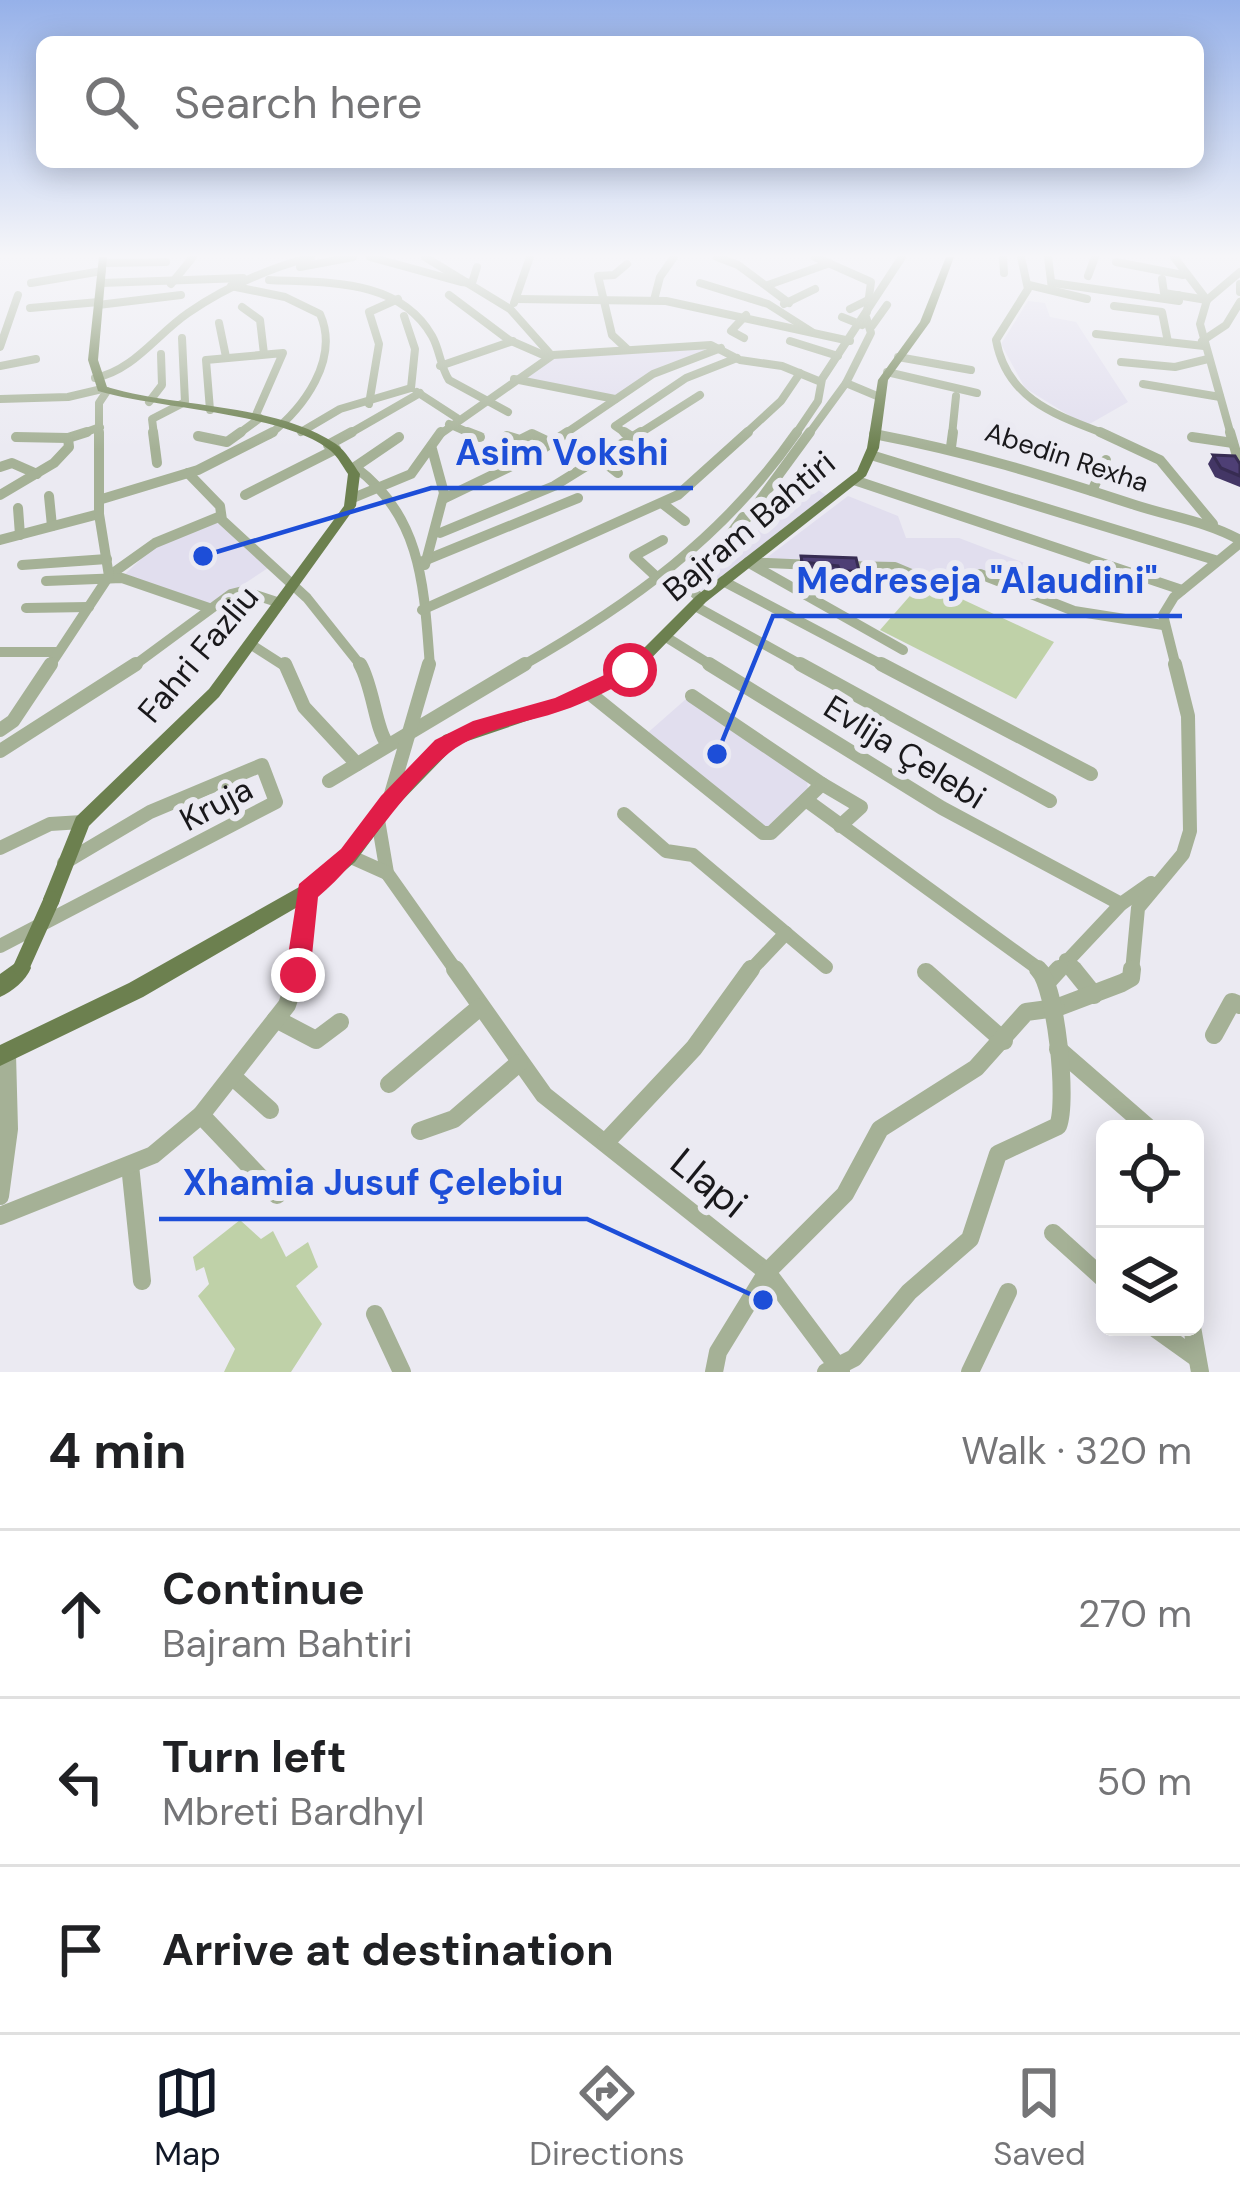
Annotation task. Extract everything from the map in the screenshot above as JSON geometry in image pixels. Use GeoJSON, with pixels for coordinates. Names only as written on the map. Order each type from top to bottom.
{"type":"FeatureCollection","features":[{"type":"Feature","properties":{"kind":"main road"},"geometry":{"type":"LineString","coordinates":[[99,321],[101,386],[149,402],[258,417],[301,432],[332,447],[355,467],[353,499]]}},
{"type":"Feature","properties":{"kind":"main road","name":"Bajram Bahtiri"},"geometry":{"type":"LineString","coordinates":[[3,1055],[136,990],[307,892],[349,856],[389,802],[450,740],[589,692],[630,670],[698,602],[854,480],[871,454],[877,396],[887,372],[925,321]]}},
{"type":"Feature","properties":{"kind":"main road","name":"Fahri Fazliu"},"geometry":{"type":"LineString","coordinates":[[0,987],[21,968],[82,822],[182,728],[250,644],[353,499]]}},
{"type":"Feature","properties":{"kind":"street"},"geometry":{"type":"LineString","coordinates":[[0,399],[68,397],[101,386],[128,370],[153,339],[179,321]]}},
{"type":"Feature","properties":{"kind":"street"},"geometry":{"type":"LineString","coordinates":[[260,321],[264,354]]}},
{"type":"Feature","properties":{"kind":"street"},"geometry":{"type":"LineString","coordinates":[[102,499],[188,472],[284,425],[313,390],[325,351],[323,321]]}},
{"type":"Feature","properties":{"kind":"street"},"geometry":{"type":"LineString","coordinates":[[369,404],[379,358],[376,321]]}},
{"type":"Feature","properties":{"kind":"street"},"geometry":{"type":"LineString","coordinates":[[406,321],[415,349],[415,391]]}},
{"type":"Feature","properties":{"kind":"street"},"geometry":{"type":"LineString","coordinates":[[421,321],[432,337],[440,366],[454,385],[508,412]]}},
{"type":"Feature","properties":{"kind":"street"},"geometry":{"type":"LineString","coordinates":[[485,321],[513,341],[549,356],[722,348],[737,358],[821,382]]}},
{"type":"Feature","properties":{"kind":"street"},"geometry":{"type":"LineString","coordinates":[[522,321],[549,356]]}},
{"type":"Feature","properties":{"kind":"street"},"geometry":{"type":"LineString","coordinates":[[609,321],[612,334],[627,350]]}},
{"type":"Feature","properties":{"kind":"street"},"geometry":{"type":"LineString","coordinates":[[741,321],[731,331],[744,338]]}},
{"type":"Feature","properties":{"kind":"street"},"geometry":{"type":"LineString","coordinates":[[760,321],[789,332],[850,341]]}},
{"type":"Feature","properties":{"kind":"street"},"geometry":{"type":"LineString","coordinates":[[796,321],[818,334]]}},
{"type":"Feature","properties":{"kind":"street"},"geometry":{"type":"LineString","coordinates":[[819,406],[821,382],[866,321]]}},
{"type":"Feature","properties":{"kind":"street"},"geometry":{"type":"LineString","coordinates":[[866,321],[846,383],[819,406],[742,516],[682,581],[698,602],[1050,801]]}},
{"type":"Feature","properties":{"kind":"street"},"geometry":{"type":"LineString","coordinates":[[1007,321],[996,340],[999,358],[1013,380],[1050,411],[1159,459],[1213,524]]}},
{"type":"Feature","properties":{"kind":"street"},"geometry":{"type":"LineString","coordinates":[[1164,321],[1168,342]]}},
{"type":"Feature","properties":{"kind":"street"},"geometry":{"type":"LineString","coordinates":[[1206,321],[1203,344],[1240,466]]}},
{"type":"Feature","properties":{"kind":"street"},"geometry":{"type":"LineString","coordinates":[[1096,334],[1203,344],[1228,321]]}},
{"type":"Feature","properties":{"kind":"street"},"geometry":{"type":"LineString","coordinates":[[219,322],[226,357]]}},
{"type":"Feature","properties":{"kind":"street"},"geometry":{"type":"LineString","coordinates":[[440,366],[536,335]]}},
{"type":"Feature","properties":{"kind":"street"},"geometry":{"type":"LineString","coordinates":[[157,463],[152,419],[183,407],[182,338]]}},
{"type":"Feature","properties":{"kind":"street"},"geometry":{"type":"LineString","coordinates":[[790,340],[838,356]]}},
{"type":"Feature","properties":{"kind":"street"},"geometry":{"type":"LineString","coordinates":[[443,499],[550,443],[668,366],[722,348]]}},
{"type":"Feature","properties":{"kind":"street"},"geometry":{"type":"LineString","coordinates":[[198,436],[227,442],[258,417],[283,353],[206,360],[210,410]]}},
{"type":"Feature","properties":{"kind":"street"},"geometry":{"type":"LineString","coordinates":[[149,402],[162,385],[160,354]]}},
{"type":"Feature","properties":{"kind":"street"},"geometry":{"type":"LineString","coordinates":[[353,499],[411,474],[453,421],[549,356]]}},
{"type":"Feature","properties":{"kind":"street"},"geometry":{"type":"LineString","coordinates":[[898,357],[971,370]]}},
{"type":"Feature","properties":{"kind":"street"},"geometry":{"type":"LineString","coordinates":[[635,439],[615,426],[686,378],[737,358]]}},
{"type":"Feature","properties":{"kind":"street"},"geometry":{"type":"LineString","coordinates":[[0,366],[36,359]]}},
{"type":"Feature","properties":{"kind":"street"},"geometry":{"type":"LineString","coordinates":[[1121,362],[1187,367],[1208,359]]}},
{"type":"Feature","properties":{"kind":"street"},"geometry":{"type":"LineString","coordinates":[[887,372],[977,393]]}},
{"type":"Feature","properties":{"kind":"street"},"geometry":{"type":"LineString","coordinates":[[422,610],[663,504],[700,479],[781,400],[800,373]]}},
{"type":"Feature","properties":{"kind":"street"},"geometry":{"type":"LineString","coordinates":[[514,379],[615,399]]}},
{"type":"Feature","properties":{"kind":"street"},"geometry":{"type":"LineString","coordinates":[[846,383],[877,396]]}},
{"type":"Feature","properties":{"kind":"street"},"geometry":{"type":"LineString","coordinates":[[1143,384],[1220,397]]}},
{"type":"Feature","properties":{"kind":"street"},"geometry":{"type":"LineString","coordinates":[[101,386],[99,514],[109,576]]}},
{"type":"Feature","properties":{"kind":"street"},"geometry":{"type":"LineString","coordinates":[[301,432],[331,408],[369,404],[415,391]]}},
{"type":"Feature","properties":{"kind":"street"},"geometry":{"type":"LineString","coordinates":[[415,391],[480,437]]}},
{"type":"Feature","properties":{"kind":"street"},"geometry":{"type":"LineString","coordinates":[[245,495],[332,447],[415,391]]}},
{"type":"Feature","properties":{"kind":"street"},"geometry":{"type":"LineString","coordinates":[[440,533],[554,486],[700,395]]}},
{"type":"Feature","properties":{"kind":"street"},"geometry":{"type":"LineString","coordinates":[[950,447],[956,396]]}},
{"type":"Feature","properties":{"kind":"street"},"geometry":{"type":"LineString","coordinates":[[16,437],[68,437],[100,428]]}},
{"type":"Feature","properties":{"kind":"street"},"geometry":{"type":"LineString","coordinates":[[507,436],[520,440],[532,434],[550,443]]}},
{"type":"Feature","properties":{"kind":"street","name":"Abedin Rexha"},"geometry":{"type":"LineString","coordinates":[[874,434],[950,447],[1213,524],[1240,542]]}},
{"type":"Feature","properties":{"kind":"street"},"geometry":{"type":"LineString","coordinates":[[1192,436],[1236,448]]}},
{"type":"Feature","properties":{"kind":"street"},"geometry":{"type":"LineString","coordinates":[[0,495],[37,474],[69,446],[68,437]]}},
{"type":"Feature","properties":{"kind":"street"},"geometry":{"type":"LineString","coordinates":[[399,437],[355,467],[382,484],[424,565]]}},
{"type":"Feature","properties":{"kind":"street"},"geometry":{"type":"LineString","coordinates":[[389,802],[430,674],[422,610],[424,565],[440,533],[443,499],[443,470],[432,449]]}},
{"type":"Feature","properties":{"kind":"street"},"geometry":{"type":"LineString","coordinates":[[871,454],[1215,560]]}},
{"type":"Feature","properties":{"kind":"street"},"geometry":{"type":"LineString","coordinates":[[600,459],[618,472]]}},
{"type":"Feature","properties":{"kind":"street"},"geometry":{"type":"LineString","coordinates":[[1092,491],[1106,460]]}},
{"type":"Feature","properties":{"kind":"street"},"geometry":{"type":"LineString","coordinates":[[0,466],[12,463],[37,474]]}},
{"type":"Feature","properties":{"kind":"street"},"geometry":{"type":"LineString","coordinates":[[188,472],[220,506],[221,516],[292,586],[368,677],[378,703],[380,736],[387,742]]}},
{"type":"Feature","properties":{"kind":"street"},"geometry":{"type":"LineString","coordinates":[[854,480],[1182,590]]}},
{"type":"Feature","properties":{"kind":"street"},"geometry":{"type":"LineString","coordinates":[[20,535],[21,483]]}},
{"type":"Feature","properties":{"kind":"street"},"geometry":{"type":"LineString","coordinates":[[50,496],[52,526]]}},
{"type":"Feature","properties":{"kind":"street"},"geometry":{"type":"LineString","coordinates":[[424,565],[578,498]]}},
{"type":"Feature","properties":{"kind":"street"},"geometry":{"type":"LineString","coordinates":[[663,504],[685,521]]}},
{"type":"Feature","properties":{"kind":"street"},"geometry":{"type":"LineString","coordinates":[[0,540],[99,514]]}},
{"type":"Feature","properties":{"kind":"street"},"geometry":{"type":"LineString","coordinates":[[0,730],[14,721],[109,576],[155,543],[221,516]]}},
{"type":"Feature","properties":{"kind":"street"},"geometry":{"type":"LineString","coordinates":[[329,781],[387,742],[590,630],[662,581],[742,516]]}},
{"type":"Feature","properties":{"kind":"street"},"geometry":{"type":"LineString","coordinates":[[662,581],[634,556],[663,540]]}},
{"type":"Feature","properties":{"kind":"street"},"geometry":{"type":"LineString","coordinates":[[714,1372],[718,1352],[767,1272],[845,1193],[880,1129],[959,1080],[1034,1007],[1056,1008],[1066,999],[1094,995],[1131,978],[1138,908],[1184,854],[1190,832],[1188,716],[1163,626],[1168,605],[1240,542]]}},
{"type":"Feature","properties":{"kind":"street"},"geometry":{"type":"LineString","coordinates":[[22,566],[107,559]]}},
{"type":"Feature","properties":{"kind":"street"},"geometry":{"type":"LineString","coordinates":[[748,562],[895,567],[947,589],[980,574],[1074,611],[1163,626]]}},
{"type":"Feature","properties":{"kind":"street"},"geometry":{"type":"LineString","coordinates":[[748,562],[904,650]]}},
{"type":"Feature","properties":{"kind":"street"},"geometry":{"type":"LineString","coordinates":[[46,581],[109,576],[210,608]]}},
{"type":"Feature","properties":{"kind":"street"},"geometry":{"type":"LineString","coordinates":[[723,581],[1091,774]]}},
{"type":"Feature","properties":{"kind":"street"},"geometry":{"type":"LineString","coordinates":[[0,751],[243,590],[280,603]]}},
{"type":"Feature","properties":{"kind":"street"},"geometry":{"type":"LineString","coordinates":[[26,608],[89,607]]}},
{"type":"Feature","properties":{"kind":"street","name":"Evlija Çelebi"},"geometry":{"type":"LineString","coordinates":[[666,637],[942,808],[1120,904]]}},
{"type":"Feature","properties":{"kind":"street"},"geometry":{"type":"LineString","coordinates":[[250,644],[284,662],[304,707],[357,764]]}},
{"type":"Feature","properties":{"kind":"street"},"geometry":{"type":"LineString","coordinates":[[0,652],[58,652]]}},
{"type":"Feature","properties":{"kind":"street"},"geometry":{"type":"LineString","coordinates":[[589,692],[764,833],[771,833],[822,784]]}},
{"type":"Feature","properties":{"kind":"street"},"geometry":{"type":"LineString","coordinates":[[692,696],[861,807],[840,826]]}},
{"type":"Feature","properties":{"kind":"street"},"geometry":{"type":"LineString","coordinates":[[56,712],[67,724]]}},
{"type":"Feature","properties":{"kind":"street"},"geometry":{"type":"LineString","coordinates":[[14,721],[24,735]]}},
{"type":"Feature","properties":{"kind":"street","name":"Kruja"},"geometry":{"type":"LineString","coordinates":[[5,944],[277,802],[262,765],[255,764],[150,812],[62,864]]}},
{"type":"Feature","properties":{"kind":"street"},"geometry":{"type":"LineString","coordinates":[[806,800],[1048,980],[1056,1008],[1052,1024],[1066,1098],[1058,1126],[998,1154],[970,1239],[909,1292],[854,1358],[835,1371]]}},
{"type":"Feature","properties":{"kind":"street"},"geometry":{"type":"LineString","coordinates":[[624,814],[671,855],[686,850],[826,967]]}},
{"type":"Feature","properties":{"kind":"street","name":"Llapi"},"geometry":{"type":"LineString","coordinates":[[378,820],[387,873],[544,1095],[767,1272],[835,1371]]}},
{"type":"Feature","properties":{"kind":"street"},"geometry":{"type":"LineString","coordinates":[[0,848],[50,824],[82,822]]}},
{"type":"Feature","properties":{"kind":"street"},"geometry":{"type":"LineString","coordinates":[[349,856],[387,873]]}},
{"type":"Feature","properties":{"kind":"street"},"geometry":{"type":"LineString","coordinates":[[1048,980],[1120,904],[1161,878]]}},
{"type":"Feature","properties":{"kind":"street"},"geometry":{"type":"LineString","coordinates":[[0,1216],[130,1165],[170,1143],[201,1114],[276,1019],[298,975],[307,892]]}},
{"type":"Feature","properties":{"kind":"street"},"geometry":{"type":"LineString","coordinates":[[605,1142],[694,1048],[750,970],[786,933]]}},
{"type":"Feature","properties":{"kind":"street"},"geometry":{"type":"LineString","coordinates":[[1066,960],[1094,995]]}},
{"type":"Feature","properties":{"kind":"street"},"geometry":{"type":"LineString","coordinates":[[926,972],[1004,1041]]}},
{"type":"Feature","properties":{"kind":"street"},"geometry":{"type":"LineString","coordinates":[[1214,1035],[1232,1002],[1240,1005]]}},
{"type":"Feature","properties":{"kind":"street"},"geometry":{"type":"LineString","coordinates":[[389,1084],[480,1007]]}},
{"type":"Feature","properties":{"kind":"street"},"geometry":{"type":"LineString","coordinates":[[276,1019],[316,1040],[340,1022]]}},
{"type":"Feature","properties":{"kind":"street"},"geometry":{"type":"LineString","coordinates":[[1058,1049],[1090,1071],[1141,1120]]}},
{"type":"Feature","properties":{"kind":"street"},"geometry":{"type":"LineString","coordinates":[[0,1196],[9,1129],[3,1055]]}},
{"type":"Feature","properties":{"kind":"street"},"geometry":{"type":"LineString","coordinates":[[420,1131],[454,1119],[519,1063]]}},
{"type":"Feature","properties":{"kind":"street"},"geometry":{"type":"LineString","coordinates":[[233,1077],[270,1110]]}},
{"type":"Feature","properties":{"kind":"street"},"geometry":{"type":"LineString","coordinates":[[201,1114],[277,1196]]}},
{"type":"Feature","properties":{"kind":"street"},"geometry":{"type":"LineString","coordinates":[[130,1165],[142,1281]]}},
{"type":"Feature","properties":{"kind":"street"},"geometry":{"type":"LineString","coordinates":[[1053,1233],[1096,1272]]}},
{"type":"Feature","properties":{"kind":"street"},"geometry":{"type":"LineString","coordinates":[[970,1372],[1008,1292]]}},
{"type":"Feature","properties":{"kind":"street"},"geometry":{"type":"LineString","coordinates":[[375,1314],[402,1372]]}},
{"type":"Feature","properties":{"kind":"street"},"geometry":{"type":"LineString","coordinates":[[1164,1336],[1197,1364]]}},
{"type":"Feature","properties":{"kind":"shaded area"},"geometry":{"type":"Polygon","coordinates":[[[1015,321],[1076,322],[1128,402],[1086,426],[1025,388],[1001,344],[1015,321]]]}},
{"type":"Feature","properties":{"kind":"shaded area"},"geometry":{"type":"Polygon","coordinates":[[[705,346],[705,352],[667,364],[612,397],[518,379],[554,356],[705,346]]]}},
{"type":"Feature","properties":{"kind":"shaded area"},"geometry":{"type":"Polygon","coordinates":[[[807,482],[827,496],[697,595],[684,583],[726,547],[734,552],[741,547],[807,482]]]}},
{"type":"Feature","properties":{"kind":"shaded area"},"geometry":{"type":"Polygon","coordinates":[[[848,496],[898,516],[906,538],[959,538],[1035,567],[1021,589],[979,571],[946,586],[895,565],[765,559],[848,496]]]}},
{"type":"Feature","properties":{"kind":"shaded area"},"geometry":{"type":"Polygon","coordinates":[[[218,519],[271,566],[212,605],[124,575],[155,546],[218,519]]]}},
{"type":"Feature","properties":{"kind":"shaded area"},"geometry":{"type":"Polygon","coordinates":[[[686,699],[807,781],[808,789],[769,827],[762,827],[644,736],[686,699]]]}},
{"type":"Feature","properties":{"kind":"green space"},"geometry":{"type":"Polygon","coordinates":[[[923,581],[1054,642],[1016,699],[880,630],[923,581]]]}},
{"type":"Feature","properties":{"kind":"green space"},"geometry":{"type":"Polygon","coordinates":[[[240,1220],[261,1239],[273,1231],[286,1257],[308,1242],[318,1267],[296,1286],[322,1324],[291,1372],[224,1372],[235,1349],[198,1296],[209,1284],[204,1267],[196,1271],[193,1257],[240,1220]]]}},
{"type":"Feature","properties":{"kind":"building"},"geometry":{"type":"Polygon","coordinates":[[[1213,455],[1235,456],[1240,476],[1221,468],[1213,455]]]}},
{"type":"Feature","properties":{"kind":"building"},"geometry":{"type":"Polygon","coordinates":[[[801,556],[856,558],[859,571],[802,562],[801,556]]]}},
{"type":"Feature","properties":{"kind":"place","name":"Asim Vokshi"},"geometry":{"type":"Point","coordinates":[203,556]}},
{"type":"Feature","properties":{"kind":"place","name":"Medreseja \"Alaudini\""},"geometry":{"type":"Point","coordinates":[717,754]}},
{"type":"Feature","properties":{"kind":"place","name":"Xhamia Jusuf Çelebiu"},"geometry":{"type":"Point","coordinates":[763,1300]}},
{"type":"Feature","properties":{"kind":"route"},"geometry":{"type":"LineString","coordinates":[[298,975],[307,892],[363,841],[389,802],[442,746],[480,727],[560,704],[630,670]]}}]}
